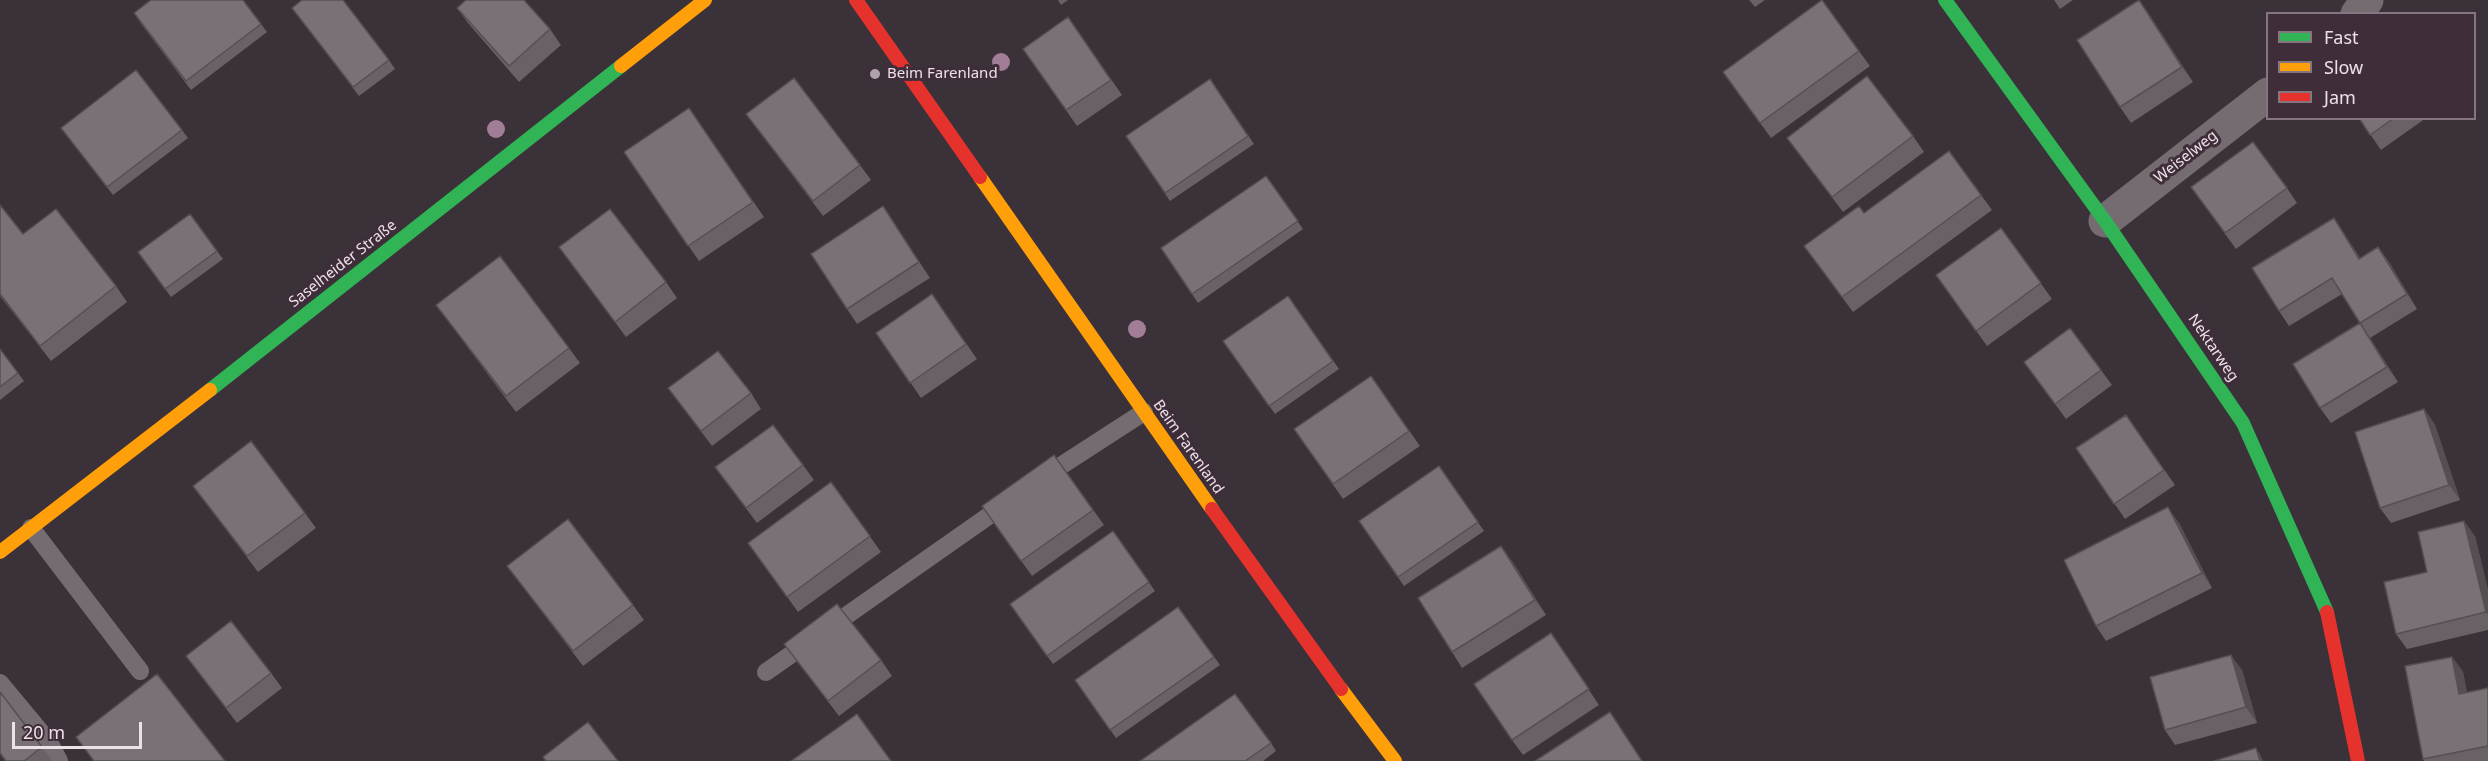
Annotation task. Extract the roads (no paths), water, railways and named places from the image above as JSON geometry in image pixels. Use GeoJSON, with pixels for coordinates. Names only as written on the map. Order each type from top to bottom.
{"type":"FeatureCollection","features":[{"type":"Feature","properties":{"kind":"street","name":"Saselheider Straße"},"geometry":{"type":"LineString","coordinates":[[0,552],[254,356],[705,0]]}},
{"type":"Feature","properties":{"kind":"street","name":"Beim Farenland"},"geometry":{"type":"LineString","coordinates":[[856,0],[1304,640],[1395,761]]}},
{"type":"Feature","properties":{"kind":"street","name":"Nektarweg"},"geometry":{"type":"LineString","coordinates":[[1945,0],[2104,221],[2243,423],[2328,615],[2358,761]]}},
{"type":"Feature","properties":{"kind":"street","name":"Weiselweg"},"geometry":{"type":"LineString","coordinates":[[2104,221],[2266,96]]}},
{"type":"Feature","properties":{"kind":"lane"},"geometry":{"type":"LineString","coordinates":[[766,672],[1024,491],[1144,412]]}},
{"type":"Feature","properties":{"kind":"lane"},"geometry":{"type":"LineString","coordinates":[[31,528],[140,671]]}},
{"type":"Feature","properties":{"kind":"lane"},"geometry":{"type":"LineString","coordinates":[[0,683],[49,742],[59,761]]}},
{"type":"Feature","properties":{"kind":"place","name":"Beim Farenland"},"geometry":{"type":"Point","coordinates":[875,74]}}]}
